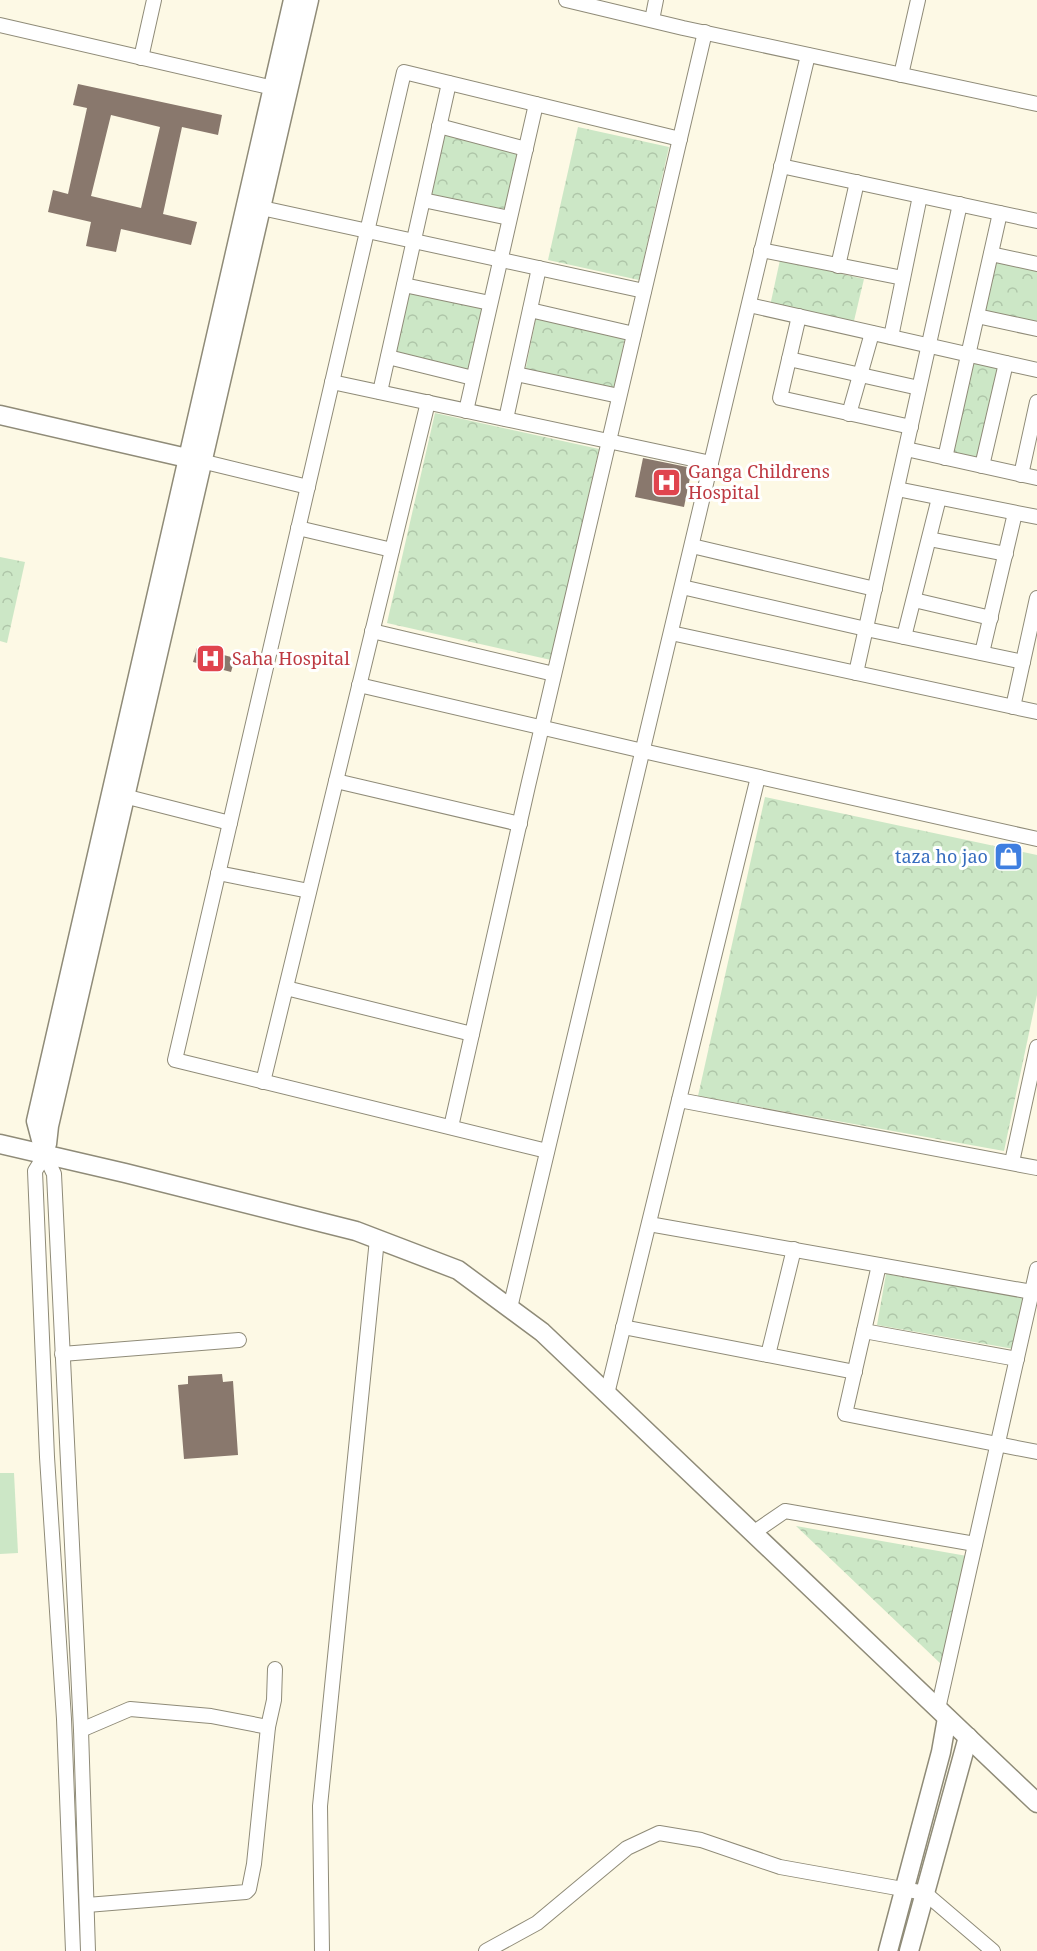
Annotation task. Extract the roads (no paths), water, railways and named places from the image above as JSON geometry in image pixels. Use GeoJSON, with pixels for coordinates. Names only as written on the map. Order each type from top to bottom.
{"type":"FeatureCollection","features":[{"type":"Feature","properties":{"kind":"street"},"geometry":{"type":"LineString","coordinates":[[141,58],[154,0]]}},
{"type":"Feature","properties":{"kind":"street"},"geometry":{"type":"LineString","coordinates":[[88,1951],[81,1730],[54,1174],[45,1155],[36,1121],[117,794],[254,206],[280,90],[293,0]]}},
{"type":"Feature","properties":{"kind":"street"},"geometry":{"type":"LineString","coordinates":[[280,90],[309,0]]}},
{"type":"Feature","properties":{"kind":"street"},"geometry":{"type":"LineString","coordinates":[[566,0],[1037,104]]}},
{"type":"Feature","properties":{"kind":"street"},"geometry":{"type":"LineString","coordinates":[[652,20],[656,0]]}},
{"type":"Feature","properties":{"kind":"street"},"geometry":{"type":"LineString","coordinates":[[901,75],[918,0]]}},
{"type":"Feature","properties":{"kind":"street"},"geometry":{"type":"LineString","coordinates":[[0,25],[280,90]]}},
{"type":"Feature","properties":{"kind":"street"},"geometry":{"type":"LineString","coordinates":[[451,1127],[554,674],[705,32]]}},
{"type":"Feature","properties":{"kind":"street"},"geometry":{"type":"LineString","coordinates":[[510,1308],[808,55]]}},
{"type":"Feature","properties":{"kind":"street"},"geometry":{"type":"LineString","coordinates":[[548,1151],[175,1060],[404,72],[680,139]]}},
{"type":"Feature","properties":{"kind":"street"},"geometry":{"type":"LineString","coordinates":[[380,392],[448,83]]}},
{"type":"Feature","properties":{"kind":"street"},"geometry":{"type":"LineString","coordinates":[[466,411],[536,104]]}},
{"type":"Feature","properties":{"kind":"street"},"geometry":{"type":"LineString","coordinates":[[439,126],[526,149]]}},
{"type":"Feature","properties":{"kind":"street"},"geometry":{"type":"LineString","coordinates":[[781,166],[1037,221]]}},
{"type":"Feature","properties":{"kind":"street"},"geometry":{"type":"LineString","coordinates":[[838,266],[857,182]]}},
{"type":"Feature","properties":{"kind":"street"},"geometry":{"type":"LineString","coordinates":[[891,336],[920,196]]}},
{"type":"Feature","properties":{"kind":"street"},"geometry":{"type":"LineString","coordinates":[[423,200],[509,218]]}},
{"type":"Feature","properties":{"kind":"street"},"geometry":{"type":"LineString","coordinates":[[856,673],[960,204]]}},
{"type":"Feature","properties":{"kind":"street"},"geometry":{"type":"LineString","coordinates":[[254,206],[644,291]]}},
{"type":"Feature","properties":{"kind":"street"},"geometry":{"type":"LineString","coordinates":[[945,458],[1000,213]]}},
{"type":"Feature","properties":{"kind":"street"},"geometry":{"type":"LineString","coordinates":[[762,250],[903,279]]}},
{"type":"Feature","properties":{"kind":"street"},"geometry":{"type":"LineString","coordinates":[[991,254],[1037,264]]}},
{"type":"Feature","properties":{"kind":"street"},"geometry":{"type":"LineString","coordinates":[[506,419],[539,268]]}},
{"type":"Feature","properties":{"kind":"street"},"geometry":{"type":"LineString","coordinates":[[404,285],[490,303]]}},
{"type":"Feature","properties":{"kind":"street"},"geometry":{"type":"LineString","coordinates":[[749,304],[1037,370]]}},
{"type":"Feature","properties":{"kind":"street"},"geometry":{"type":"LineString","coordinates":[[530,310],[634,334]]}},
{"type":"Feature","properties":{"kind":"street"},"geometry":{"type":"LineString","coordinates":[[799,316],[780,398],[910,427]]}},
{"type":"Feature","properties":{"kind":"street"},"geometry":{"type":"LineString","coordinates":[[977,316],[1037,329]]}},
{"type":"Feature","properties":{"kind":"street"},"geometry":{"type":"LineString","coordinates":[[849,414],[872,333]]}},
{"type":"Feature","properties":{"kind":"street"},"geometry":{"type":"LineString","coordinates":[[388,357],[473,378]]}},
{"type":"Feature","properties":{"kind":"street"},"geometry":{"type":"LineString","coordinates":[[789,359],[919,388]]}},
{"type":"Feature","properties":{"kind":"street"},"geometry":{"type":"LineString","coordinates":[[982,466],[1006,363]]}},
{"type":"Feature","properties":{"kind":"street"},"geometry":{"type":"LineString","coordinates":[[516,374],[619,396]]}},
{"type":"Feature","properties":{"kind":"street"},"geometry":{"type":"LineString","coordinates":[[332,382],[711,464]]}},
{"type":"Feature","properties":{"kind":"street"},"geometry":{"type":"LineString","coordinates":[[263,1082],[428,402]]}},
{"type":"Feature","properties":{"kind":"street"},"geometry":{"type":"LineString","coordinates":[[1021,475],[1037,402]]}},
{"type":"Feature","properties":{"kind":"street"},"geometry":{"type":"LineString","coordinates":[[0,415],[308,487]]}},
{"type":"Feature","properties":{"kind":"street"},"geometry":{"type":"LineString","coordinates":[[906,449],[1037,478]]}},
{"type":"Feature","properties":{"kind":"street"},"geometry":{"type":"LineString","coordinates":[[897,489],[1037,517]]}},
{"type":"Feature","properties":{"kind":"street"},"geometry":{"type":"LineString","coordinates":[[904,637],[939,498]]}},
{"type":"Feature","properties":{"kind":"street"},"geometry":{"type":"LineString","coordinates":[[982,654],[1015,513]]}},
{"type":"Feature","properties":{"kind":"street"},"geometry":{"type":"LineString","coordinates":[[298,528],[392,550]]}},
{"type":"Feature","properties":{"kind":"street"},"geometry":{"type":"LineString","coordinates":[[929,539],[1005,554]]}},
{"type":"Feature","properties":{"kind":"street"},"geometry":{"type":"LineString","coordinates":[[692,546],[875,589]]}},
{"type":"Feature","properties":{"kind":"street"},"geometry":{"type":"LineString","coordinates":[[682,587],[866,630],[1023,662]]}},
{"type":"Feature","properties":{"kind":"street"},"geometry":{"type":"LineString","coordinates":[[1013,707],[1037,598]]}},
{"type":"Feature","properties":{"kind":"street"},"geometry":{"type":"LineString","coordinates":[[914,600],[991,618]]}},
{"type":"Feature","properties":{"kind":"street"},"geometry":{"type":"LineString","coordinates":[[372,631],[554,674]]}},
{"type":"Feature","properties":{"kind":"street"},"geometry":{"type":"LineString","coordinates":[[671,633],[1037,712]]}},
{"type":"Feature","properties":{"kind":"street"},"geometry":{"type":"LineString","coordinates":[[359,685],[1037,840]]}},
{"type":"Feature","properties":{"kind":"street"},"geometry":{"type":"LineString","coordinates":[[607,1394],[758,777]]}},
{"type":"Feature","properties":{"kind":"street"},"geometry":{"type":"LineString","coordinates":[[336,781],[520,824]]}},
{"type":"Feature","properties":{"kind":"street"},"geometry":{"type":"LineString","coordinates":[[117,794],[230,823]]}},
{"type":"Feature","properties":{"kind":"street"},"geometry":{"type":"LineString","coordinates":[[218,873],[309,891]]}},
{"type":"Feature","properties":{"kind":"street"},"geometry":{"type":"LineString","coordinates":[[286,988],[472,1034]]}},
{"type":"Feature","properties":{"kind":"street"},"geometry":{"type":"LineString","coordinates":[[1012,1162],[1037,1047]]}},
{"type":"Feature","properties":{"kind":"street"},"geometry":{"type":"LineString","coordinates":[[679,1100],[1037,1167]]}},
{"type":"Feature","properties":{"kind":"street"},"geometry":{"type":"LineString","coordinates":[[0,1144],[356,1231],[458,1270],[542,1332],[968,1737],[1034,1794]]}},
{"type":"Feature","properties":{"kind":"street"},"geometry":{"type":"LineString","coordinates":[[45,1155],[35,1171],[47,1457],[64,1719],[73,1951]]}},
{"type":"Feature","properties":{"kind":"street"},"geometry":{"type":"LineString","coordinates":[[649,1224],[1032,1292]]}},
{"type":"Feature","properties":{"kind":"street"},"geometry":{"type":"LineString","coordinates":[[322,1951],[320,1806],[377,1239]]}},
{"type":"Feature","properties":{"kind":"street"},"geometry":{"type":"LineString","coordinates":[[768,1355],[794,1249]]}},
{"type":"Feature","properties":{"kind":"street"},"geometry":{"type":"LineString","coordinates":[[879,1265],[845,1414],[1037,1452]]}},
{"type":"Feature","properties":{"kind":"street"},"geometry":{"type":"LineString","coordinates":[[888,1951],[941,1752],[943,1713],[975,1544],[1037,1269]]}},
{"type":"Feature","properties":{"kind":"street"},"geometry":{"type":"LineString","coordinates":[[623,1327],[855,1372]]}},
{"type":"Feature","properties":{"kind":"street"},"geometry":{"type":"LineString","coordinates":[[864,1331],[1017,1359]]}},
{"type":"Feature","properties":{"kind":"street"},"geometry":{"type":"LineString","coordinates":[[62,1354],[239,1340]]}},
{"type":"Feature","properties":{"kind":"street"},"geometry":{"type":"LineString","coordinates":[[753,1533],[785,1511],[975,1544]]}},
{"type":"Feature","properties":{"kind":"street"},"geometry":{"type":"LineString","coordinates":[[87,1905],[246,1892],[249,1889],[254,1864],[268,1726],[274,1700],[275,1669]]}},
{"type":"Feature","properties":{"kind":"street"},"geometry":{"type":"LineString","coordinates":[[81,1730],[130,1709],[211,1716],[268,1726]]}},
{"type":"Feature","properties":{"kind":"street"},"geometry":{"type":"LineString","coordinates":[[909,1951],[968,1737]]}},
{"type":"Feature","properties":{"kind":"street"},"geometry":{"type":"LineString","coordinates":[[486,1951],[537,1923],[627,1848],[659,1833],[701,1840],[780,1867],[925,1893],[993,1951]]}},
{"type":"Feature","properties":{"kind":"place","name":"Ganga Childrens Hospital"},"geometry":{"type":"Point","coordinates":[667,482]}},
{"type":"Feature","properties":{"kind":"place","name":"Saha Hospital"},"geometry":{"type":"Point","coordinates":[211,659]}},
{"type":"Feature","properties":{"kind":"place","name":"taza ho jao"},"geometry":{"type":"Point","coordinates":[1009,857]}}]}
